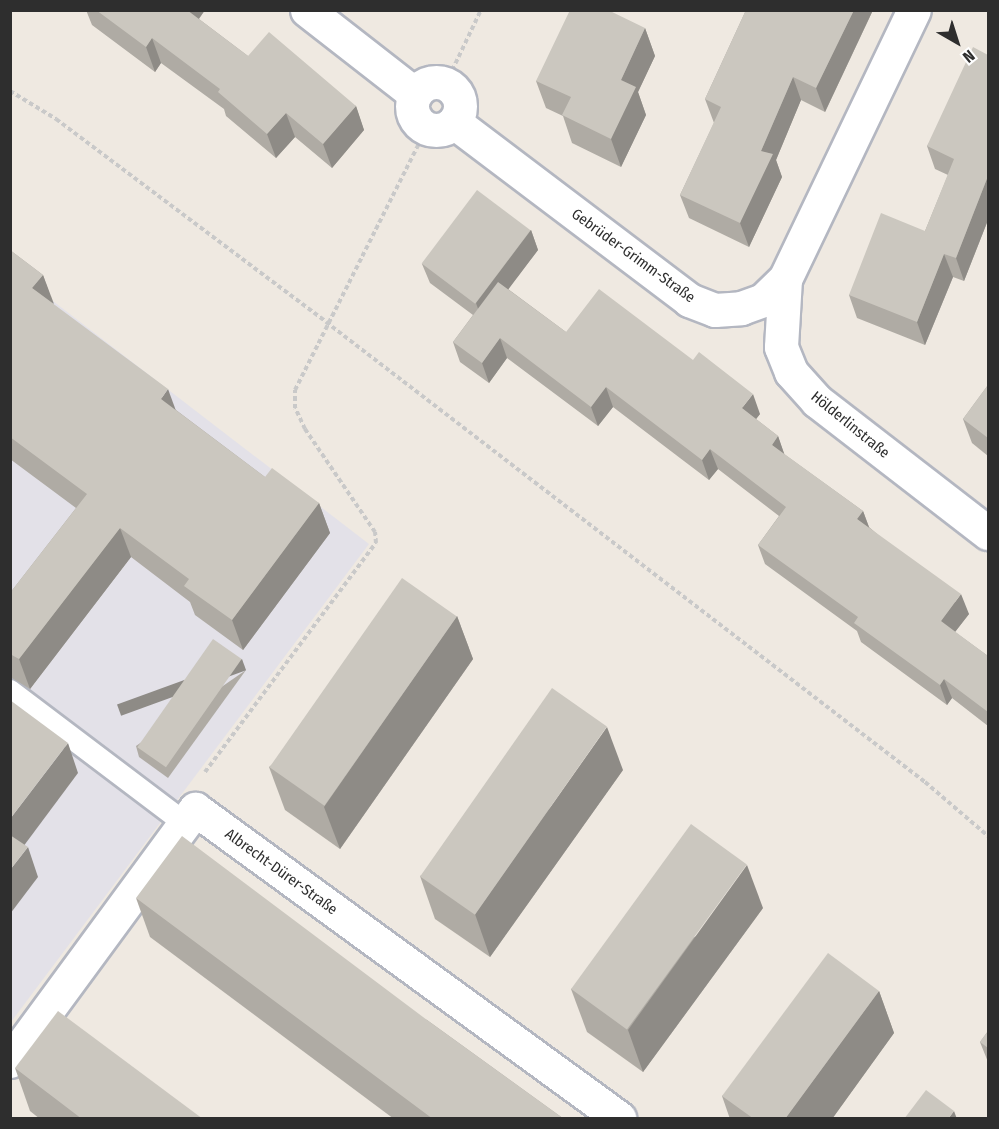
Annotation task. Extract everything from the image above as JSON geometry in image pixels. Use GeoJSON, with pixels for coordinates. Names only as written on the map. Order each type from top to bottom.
{"type":"FeatureCollection","features":[{"type":"Feature","properties":{"kind":"street"},"geometry":{"type":"LineString","coordinates":[[307,10],[415,94],[427,84],[446,84],[460,101],[441,126]]}},
{"type":"Feature","properties":{"kind":"street","name":"Gebrüder-Grimm-Straße"},"geometry":{"type":"LineString","coordinates":[[415,94],[414,116],[441,126],[688,300],[715,310],[741,308],[763,300],[785,279],[914,10]]}},
{"type":"Feature","properties":{"kind":"street","name":"Hölderlinstraße"},"geometry":{"type":"LineString","coordinates":[[785,279],[781,347],[791,372],[817,401],[988,533]]}},
{"type":"Feature","properties":{"kind":"street"},"geometry":{"type":"LineString","coordinates":[[12,1058],[190,816]]}},
{"type":"Feature","properties":{"kind":"street","name":"Albrecht-Dürer-Straße"},"geometry":{"type":"LineString","coordinates":[[190,816],[619,1119]]}},
{"type":"Feature","properties":{"kind":"lane"},"geometry":{"type":"LineString","coordinates":[[10,691],[190,816]]}},
{"type":"Feature","properties":{"kind":"path"},"geometry":{"type":"LineString","coordinates":[[446,84],[481,10]]}},
{"type":"Feature","properties":{"kind":"path"},"geometry":{"type":"LineString","coordinates":[[10,91],[56,119],[326,322],[916,775],[988,836]]}},
{"type":"Feature","properties":{"kind":"path"},"geometry":{"type":"LineString","coordinates":[[190,816],[200,779],[376,543],[375,532],[305,429],[295,408],[295,390],[326,322],[441,126]]}},
{"type":"Feature","properties":{"kind":"shaded area"},"geometry":{"type":"Polygon","coordinates":[[[10,268],[369,544],[11,1022],[10,1022],[10,268]]]}},
{"type":"Feature","properties":{"kind":"building"},"geometry":{"type":"Polygon","coordinates":[[[96,10],[187,10],[248,56],[269,32],[356,106],[323,144],[286,113],[267,134],[218,92],[220,89],[152,38],[146,47],[96,10]]]}},
{"type":"Feature","properties":{"kind":"building"},"geometry":{"type":"Polygon","coordinates":[[[570,10],[608,10],[645,28],[621,80],[636,87],[611,139],[562,115],[571,97],[536,81],[570,10]]]}},
{"type":"Feature","properties":{"kind":"building"},"geometry":{"type":"Polygon","coordinates":[[[746,10],[854,10],[816,88],[793,77],[761,151],[773,154],[740,223],[680,195],[721,107],[705,99],[746,10]]]}},
{"type":"Feature","properties":{"kind":"building"},"geometry":{"type":"Polygon","coordinates":[[[973,47],[988,55],[988,176],[956,258],[944,254],[917,322],[849,295],[881,213],[925,231],[954,159],[927,146],[973,47]]]}},
{"type":"Feature","properties":{"kind":"building"},"geometry":{"type":"Polygon","coordinates":[[[477,190],[531,230],[475,304],[422,263],[477,190]]]}},
{"type":"Feature","properties":{"kind":"building"},"geometry":{"type":"Polygon","coordinates":[[[10,250],[43,275],[32,288],[168,389],[161,399],[265,477],[272,468],[319,503],[232,620],[184,586],[189,579],[120,528],[19,659],[10,654],[10,593],[87,494],[10,437],[10,250]]]}},
{"type":"Feature","properties":{"kind":"building"},"geometry":{"type":"Polygon","coordinates":[[[498,282],[566,332],[599,289],[693,360],[699,352],[753,394],[742,408],[778,436],[772,445],[863,511],[857,519],[961,594],[941,621],[988,656],[988,712],[944,679],[940,685],[854,623],[858,617],[758,545],[786,507],[710,449],[702,460],[606,387],[591,407],[500,338],[482,363],[453,342],[498,282]]]}},
{"type":"Feature","properties":{"kind":"building"},"geometry":{"type":"Polygon","coordinates":[[[988,385],[988,438],[963,419],[988,385]]]}},
{"type":"Feature","properties":{"kind":"building"},"geometry":{"type":"Polygon","coordinates":[[[402,578],[457,616],[324,806],[270,767],[402,578]]]}},
{"type":"Feature","properties":{"kind":"building"},"geometry":{"type":"Polygon","coordinates":[[[213,639],[242,659],[166,767],[137,747],[213,639]]]}},
{"type":"Feature","properties":{"kind":"building"},"geometry":{"type":"Polygon","coordinates":[[[552,688],[607,726],[475,915],[420,876],[552,688]]]}},
{"type":"Feature","properties":{"kind":"building"},"geometry":{"type":"Polygon","coordinates":[[[10,700],[68,743],[10,819],[10,700]]]}},
{"type":"Feature","properties":{"kind":"building"},"geometry":{"type":"Polygon","coordinates":[[[691,824],[747,865],[627,1030],[571,989],[691,824]]]}},
{"type":"Feature","properties":{"kind":"building"},"geometry":{"type":"Polygon","coordinates":[[[10,835],[28,847],[10,870],[10,835]]]}},
{"type":"Feature","properties":{"kind":"building"},"geometry":{"type":"Polygon","coordinates":[[[182,836],[427,1020],[564,1119],[433,1119],[136,898],[182,836]]]}},
{"type":"Feature","properties":{"kind":"building"},"geometry":{"type":"Polygon","coordinates":[[[828,953],[879,991],[785,1119],[754,1119],[722,1096],[828,953]]]}},
{"type":"Feature","properties":{"kind":"building"},"geometry":{"type":"Polygon","coordinates":[[[58,1011],[203,1119],[82,1119],[15,1068],[58,1011]]]}},
{"type":"Feature","properties":{"kind":"building"},"geometry":{"type":"Polygon","coordinates":[[[988,1031],[988,1048],[980,1042],[988,1031]]]}},
{"type":"Feature","properties":{"kind":"building"},"geometry":{"type":"Polygon","coordinates":[[[926,1090],[954,1111],[948,1119],[904,1119],[926,1090]]]}}]}
